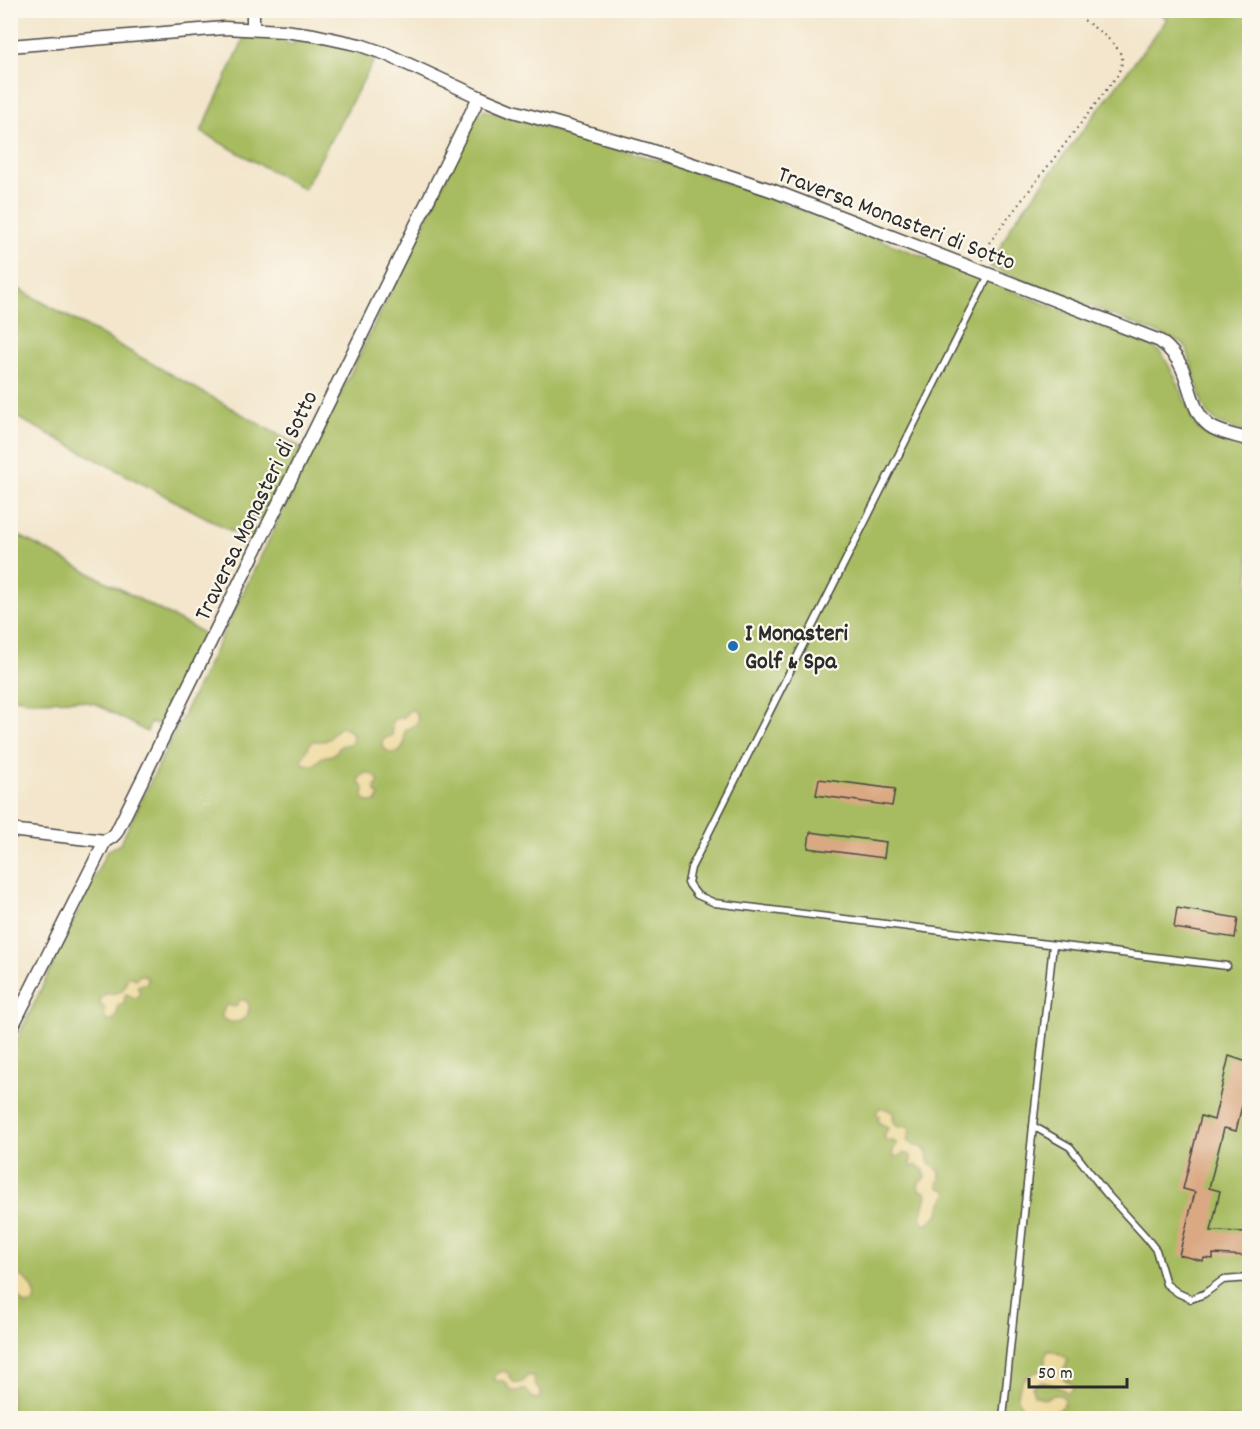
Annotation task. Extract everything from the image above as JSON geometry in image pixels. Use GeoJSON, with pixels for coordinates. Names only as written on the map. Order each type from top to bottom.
{"type":"FeatureCollection","features":[{"type":"Feature","properties":{"kind":"street"},"geometry":{"type":"LineString","coordinates":[[253,10],[253,29]]}},
{"type":"Feature","properties":{"kind":"street","name":"Traversa Monasteri di Sotto"},"geometry":{"type":"LineString","coordinates":[[10,46],[224,28],[314,35],[360,45],[386,54],[513,111],[646,149],[774,191],[1160,341],[1172,350],[1182,366],[1202,420],[1212,428],[1250,440]]}},
{"type":"Feature","properties":{"kind":"street","name":"Traversa Monasteri di Sotto"},"geometry":{"type":"LineString","coordinates":[[10,1031],[105,841],[116,833],[479,97]]}},
{"type":"Feature","properties":{"kind":"street"},"geometry":{"type":"LineString","coordinates":[[10,830],[105,841]]}},
{"type":"Feature","properties":{"kind":"lane"},"geometry":{"type":"LineString","coordinates":[[984,273],[691,868],[688,883],[697,896],[715,903],[1227,966]]}},
{"type":"Feature","properties":{"kind":"lane"},"geometry":{"type":"LineString","coordinates":[[1003,1419],[1053,945]]}},
{"type":"Feature","properties":{"kind":"lane"},"geometry":{"type":"LineString","coordinates":[[1033,1126],[1070,1147],[1106,1193],[1156,1250],[1166,1284],[1178,1293],[1191,1299],[1204,1294],[1223,1280],[1250,1278]]}},
{"type":"Feature","properties":{"kind":"path"},"geometry":{"type":"LineString","coordinates":[[984,273],[989,243],[1117,76],[1122,63],[1122,56],[1113,43],[1070,10]]}},
{"type":"Feature","properties":{"kind":"green space"},"geometry":{"type":"Polygon","coordinates":[[[1157,11],[1249,11],[1249,434],[1217,422],[1207,412],[1203,406],[1187,349],[1183,343],[990,267],[1013,223],[1167,19],[1157,11]]]}},
{"type":"Feature","properties":{"kind":"green space"},"geometry":{"type":"Polygon","coordinates":[[[246,34],[286,37],[286,43],[292,45],[297,38],[347,48],[376,57],[304,189],[201,132],[246,34]]]}},
{"type":"Feature","properties":{"kind":"green space","name":"I Monasteri Golf & Spa"},"geometry":{"type":"Polygon","coordinates":[[[484,110],[671,164],[779,201],[1155,348],[1163,355],[1176,379],[1196,427],[1206,435],[1249,447],[1249,1418],[28,1418],[11,1414],[10,1054],[107,851],[120,844],[477,115],[484,110]]]}},
{"type":"Feature","properties":{"kind":"green space"},"geometry":{"type":"Polygon","coordinates":[[[10,284],[302,448],[266,520],[253,519],[250,525],[259,534],[254,543],[11,414],[10,284]]]}},
{"type":"Feature","properties":{"kind":"green space"},"geometry":{"type":"Polygon","coordinates":[[[10,531],[209,636],[168,719],[159,724],[150,723],[147,732],[96,704],[78,700],[30,701],[11,697],[10,531]]]}},
{"type":"Feature","properties":{"kind":"sand"},"geometry":{"type":"Polygon","coordinates":[[[409,710],[415,711],[418,719],[405,731],[401,750],[390,753],[384,748],[382,742],[385,738],[392,736],[393,720],[403,718],[409,710]]]}},
{"type":"Feature","properties":{"kind":"sand"},"geometry":{"type":"Polygon","coordinates":[[[338,728],[344,728],[353,735],[352,743],[341,746],[333,755],[322,757],[314,765],[304,764],[302,759],[310,744],[313,741],[329,739],[338,728]]]}},
{"type":"Feature","properties":{"kind":"sand"},"geometry":{"type":"Polygon","coordinates":[[[366,773],[374,775],[379,782],[375,787],[379,796],[376,802],[368,802],[363,798],[364,788],[359,780],[366,773]]]}},
{"type":"Feature","properties":{"kind":"sand"},"geometry":{"type":"Polygon","coordinates":[[[140,975],[147,977],[148,981],[137,987],[140,992],[138,997],[126,994],[124,1004],[118,1005],[117,1014],[113,1020],[107,1021],[104,1017],[105,1009],[100,1004],[103,995],[120,992],[129,976],[136,979],[140,975]]]}},
{"type":"Feature","properties":{"kind":"sand"},"geometry":{"type":"Polygon","coordinates":[[[240,1000],[245,1000],[249,1004],[245,1018],[232,1022],[222,1018],[225,1007],[228,1005],[235,1007],[240,1000]]]}},
{"type":"Feature","properties":{"kind":"sand"},"geometry":{"type":"Polygon","coordinates":[[[879,1108],[893,1112],[896,1126],[909,1127],[907,1140],[923,1148],[930,1164],[939,1170],[938,1186],[948,1192],[940,1205],[939,1214],[929,1224],[923,1224],[921,1218],[927,1195],[926,1192],[919,1190],[918,1184],[925,1177],[924,1170],[917,1165],[912,1167],[910,1155],[904,1153],[897,1157],[893,1155],[897,1144],[884,1137],[888,1128],[878,1122],[879,1116],[876,1114],[879,1108]]]}},
{"type":"Feature","properties":{"kind":"sand"},"geometry":{"type":"Polygon","coordinates":[[[17,1275],[24,1278],[32,1287],[36,1299],[32,1304],[24,1305],[11,1292],[11,1279],[17,1275]]]}},
{"type":"Feature","properties":{"kind":"sand"},"geometry":{"type":"Polygon","coordinates":[[[1049,1350],[1067,1359],[1060,1373],[1072,1384],[1073,1388],[1068,1393],[1050,1383],[1037,1384],[1032,1387],[1034,1395],[1044,1399],[1060,1395],[1065,1399],[1063,1406],[1055,1411],[1041,1412],[1033,1418],[1017,1418],[1023,1410],[1018,1399],[1021,1384],[1029,1375],[1045,1368],[1045,1356],[1049,1350]]]}},
{"type":"Feature","properties":{"kind":"sand"},"geometry":{"type":"Polygon","coordinates":[[[504,1371],[514,1383],[523,1382],[527,1375],[534,1377],[535,1384],[541,1392],[539,1399],[532,1398],[526,1390],[512,1391],[504,1381],[495,1381],[495,1375],[504,1371]]]}},
{"type":"Feature","properties":{"kind":"building"},"geometry":{"type":"Polygon","coordinates":[[[819,779],[895,789],[892,806],[816,795],[819,779]]]}},
{"type":"Feature","properties":{"kind":"building"},"geometry":{"type":"Polygon","coordinates":[[[810,832],[886,842],[884,858],[808,848],[810,832]]]}},
{"type":"Feature","properties":{"kind":"building"},"geometry":{"type":"Polygon","coordinates":[[[1177,908],[1238,918],[1235,938],[1174,928],[1177,908]]]}},
{"type":"Feature","properties":{"kind":"building"},"geometry":{"type":"Polygon","coordinates":[[[1229,1056],[1250,1063],[1250,1095],[1245,1093],[1236,1131],[1224,1128],[1209,1188],[1220,1191],[1211,1231],[1250,1232],[1250,1256],[1213,1254],[1213,1259],[1204,1258],[1203,1261],[1179,1255],[1195,1192],[1183,1189],[1201,1116],[1214,1120],[1229,1056]]]}},
{"type":"Feature","properties":{"kind":"place","name":"I Monasteri Golf & Spa"},"geometry":{"type":"Point","coordinates":[733,646]}}]}
